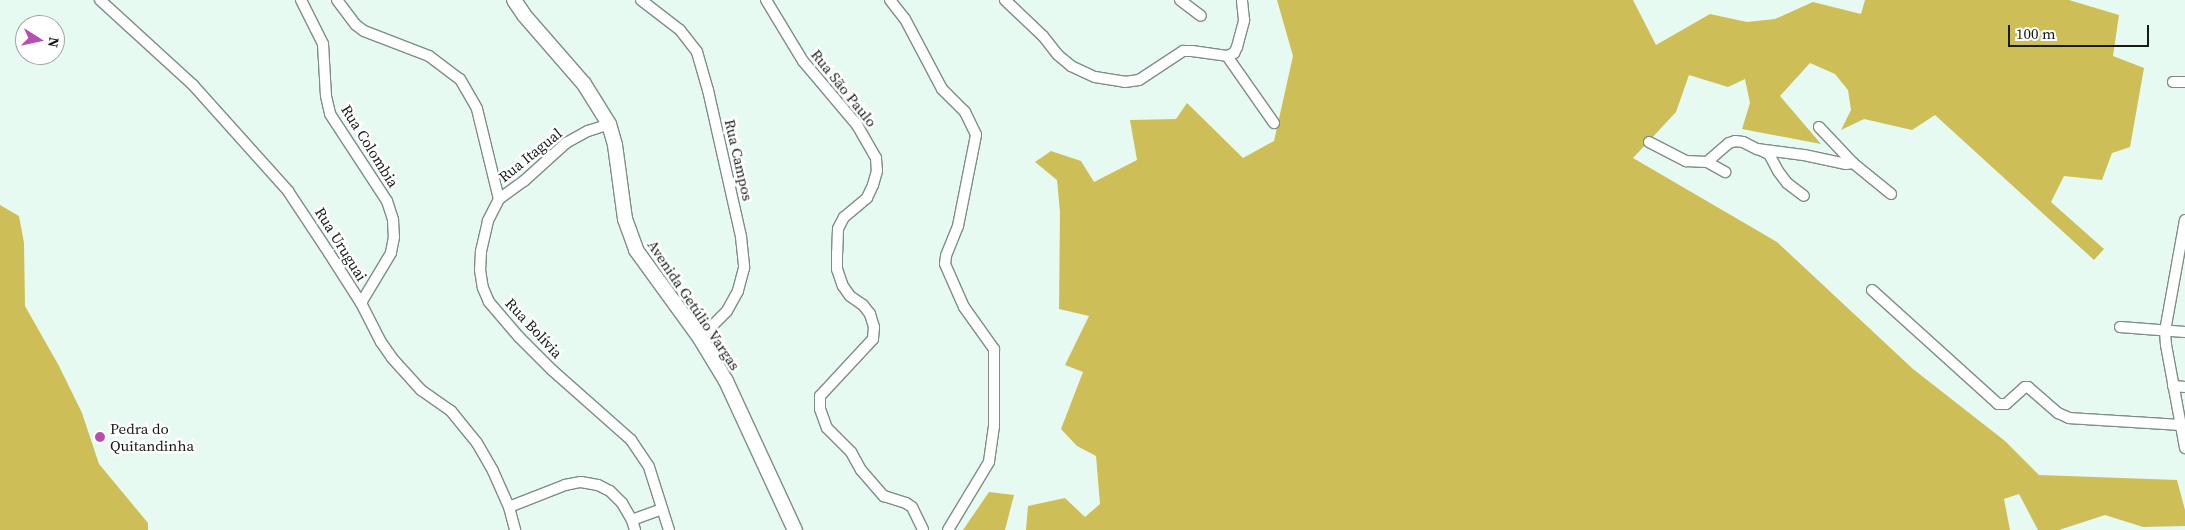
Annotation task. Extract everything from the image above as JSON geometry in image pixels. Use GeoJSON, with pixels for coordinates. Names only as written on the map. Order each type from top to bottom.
{"type":"FeatureCollection","features":[{"type":"Feature","properties":{"kind":"street","name":"Rua Uruguai"},"geometry":{"type":"LineString","coordinates":[[100,0],[193,85],[275,176],[303,211],[360,303],[381,342],[404,372],[421,390],[451,411],[465,426],[493,471],[509,507],[515,530]]}},
{"type":"Feature","properties":{"kind":"street","name":"Rua Colombia"},"geometry":{"type":"LineString","coordinates":[[301,0],[323,44],[326,96],[330,114],[387,201],[393,220],[394,237],[391,253],[360,303]]}},
{"type":"Feature","properties":{"kind":"street"},"geometry":{"type":"LineString","coordinates":[[336,0],[356,25],[364,31],[429,56],[460,79],[477,109],[499,199]]}},
{"type":"Feature","properties":{"kind":"street","name":"Avenida Getúlio Vargas"},"geometry":{"type":"LineString","coordinates":[[514,0],[524,15],[584,84],[609,124],[615,145],[625,219],[631,240],[644,264],[700,338],[730,388],[795,530]]}},
{"type":"Feature","properties":{"kind":"street","name":"Rua Campos"},"geometry":{"type":"LineString","coordinates":[[641,0],[680,30],[696,52],[708,90],[741,237],[744,268],[735,298],[727,311],[700,338]]}},
{"type":"Feature","properties":{"kind":"street","name":"Rua São Paulo"},"geometry":{"type":"LineString","coordinates":[[766,0],[803,61],[856,125],[876,158],[877,171],[867,198],[844,217],[838,229],[837,253],[837,269],[843,286],[850,296],[863,305],[870,314],[874,327],[873,338],[820,396],[820,409],[827,428],[850,452],[861,470],[884,496],[906,503],[912,507],[923,530]]}},
{"type":"Feature","properties":{"kind":"street"},"geometry":{"type":"LineString","coordinates":[[890,0],[905,19],[942,90],[966,112],[976,135],[958,226],[946,256],[945,264],[964,307],[994,349],[994,426],[989,462],[948,530]]}},
{"type":"Feature","properties":{"kind":"street"},"geometry":{"type":"LineString","coordinates":[[1005,0],[1071,66],[1105,80],[1125,82],[1139,80],[1184,52],[1192,50],[1227,56],[1234,53],[1241,36],[1244,20],[1242,0]]}},
{"type":"Feature","properties":{"kind":"street"},"geometry":{"type":"LineString","coordinates":[[1180,0],[1201,16]]}},
{"type":"Feature","properties":{"kind":"street"},"geometry":{"type":"LineString","coordinates":[[1227,56],[1274,123]]}},
{"type":"Feature","properties":{"kind":"street"},"geometry":{"type":"LineString","coordinates":[[2173,82],[2185,82]]}},
{"type":"Feature","properties":{"kind":"street","name":"Rua Itagual"},"geometry":{"type":"LineString","coordinates":[[499,199],[524,182],[566,143],[588,131],[609,124]]}},
{"type":"Feature","properties":{"kind":"street"},"geometry":{"type":"LineString","coordinates":[[1819,127],[1853,163],[1891,194]]}},
{"type":"Feature","properties":{"kind":"street"},"geometry":{"type":"LineString","coordinates":[[1649,142],[1686,161],[1707,162],[1725,172]]}},
{"type":"Feature","properties":{"kind":"street"},"geometry":{"type":"LineString","coordinates":[[1707,162],[1729,143],[1743,142],[1769,154],[1787,183],[1804,196]]}},
{"type":"Feature","properties":{"kind":"street"},"geometry":{"type":"LineString","coordinates":[[1757,148],[1846,164],[1853,163]]}},
{"type":"Feature","properties":{"kind":"street","name":"Rua Bolívia"},"geometry":{"type":"LineString","coordinates":[[499,199],[488,221],[480,252],[482,279],[489,302],[519,337],[552,370],[632,440],[649,467],[669,530]]}},
{"type":"Feature","properties":{"kind":"street"},"geometry":{"type":"LineString","coordinates":[[2185,220],[2165,331],[2185,448]]}},
{"type":"Feature","properties":{"kind":"street"},"geometry":{"type":"LineString","coordinates":[[1872,290],[1998,404],[2006,404],[2024,387],[2028,387],[2058,413],[2070,418],[2180,425]]}},
{"type":"Feature","properties":{"kind":"street"},"geometry":{"type":"LineString","coordinates":[[2120,328],[2185,332]]}},
{"type":"Feature","properties":{"kind":"street"},"geometry":{"type":"LineString","coordinates":[[2173,386],[2185,387]]}},
{"type":"Feature","properties":{"kind":"street"},"geometry":{"type":"LineString","coordinates":[[509,507],[565,485],[581,482],[598,485],[610,491],[622,503],[632,520],[635,530]]}},
{"type":"Feature","properties":{"kind":"street"},"geometry":{"type":"LineString","coordinates":[[632,520],[662,509]]}},
{"type":"Feature","properties":{"kind":"shaded area"},"geometry":{"type":"Polygon","coordinates":[[[1277,0],[1633,0],[1656,45],[1710,14],[1747,22],[1775,19],[1813,2],[1861,14],[1865,0],[2069,0],[2119,15],[2113,56],[2144,68],[2130,147],[2112,153],[2102,180],[2064,176],[2051,202],[2104,249],[2094,260],[1935,115],[1912,130],[1864,119],[1841,130],[1851,110],[1848,90],[1835,74],[1810,63],[1780,96],[1821,144],[1742,129],[1750,103],[1745,79],[1728,87],[1689,75],[1676,112],[1633,158],[1777,242],[1913,369],[2005,441],[2039,475],[2177,480],[2185,510],[2185,526],[2143,527],[2105,515],[2059,530],[2038,530],[2019,494],[2004,499],[2010,530],[1026,530],[1028,506],[1065,498],[1085,517],[1100,504],[1096,456],[1077,446],[1061,429],[1083,372],[1065,365],[1089,316],[1059,309],[1060,212],[1057,180],[1035,162],[1051,151],[1081,161],[1094,182],[1137,160],[1130,120],[1176,119],[1187,103],[1243,158],[1274,141],[1293,56],[1277,0]]]}},
{"type":"Feature","properties":{"kind":"shaded area"},"geometry":{"type":"Polygon","coordinates":[[[0,205],[19,216],[24,243],[25,306],[59,366],[82,413],[99,464],[148,523],[148,530],[0,530],[0,205]]]}},
{"type":"Feature","properties":{"kind":"shaded area"},"geometry":{"type":"Polygon","coordinates":[[[989,492],[1014,495],[1005,530],[963,530],[989,492]]]}},
{"type":"Feature","properties":{"kind":"place","name":"Pedra do Quitandinha"},"geometry":{"type":"Point","coordinates":[100,437]}}]}
